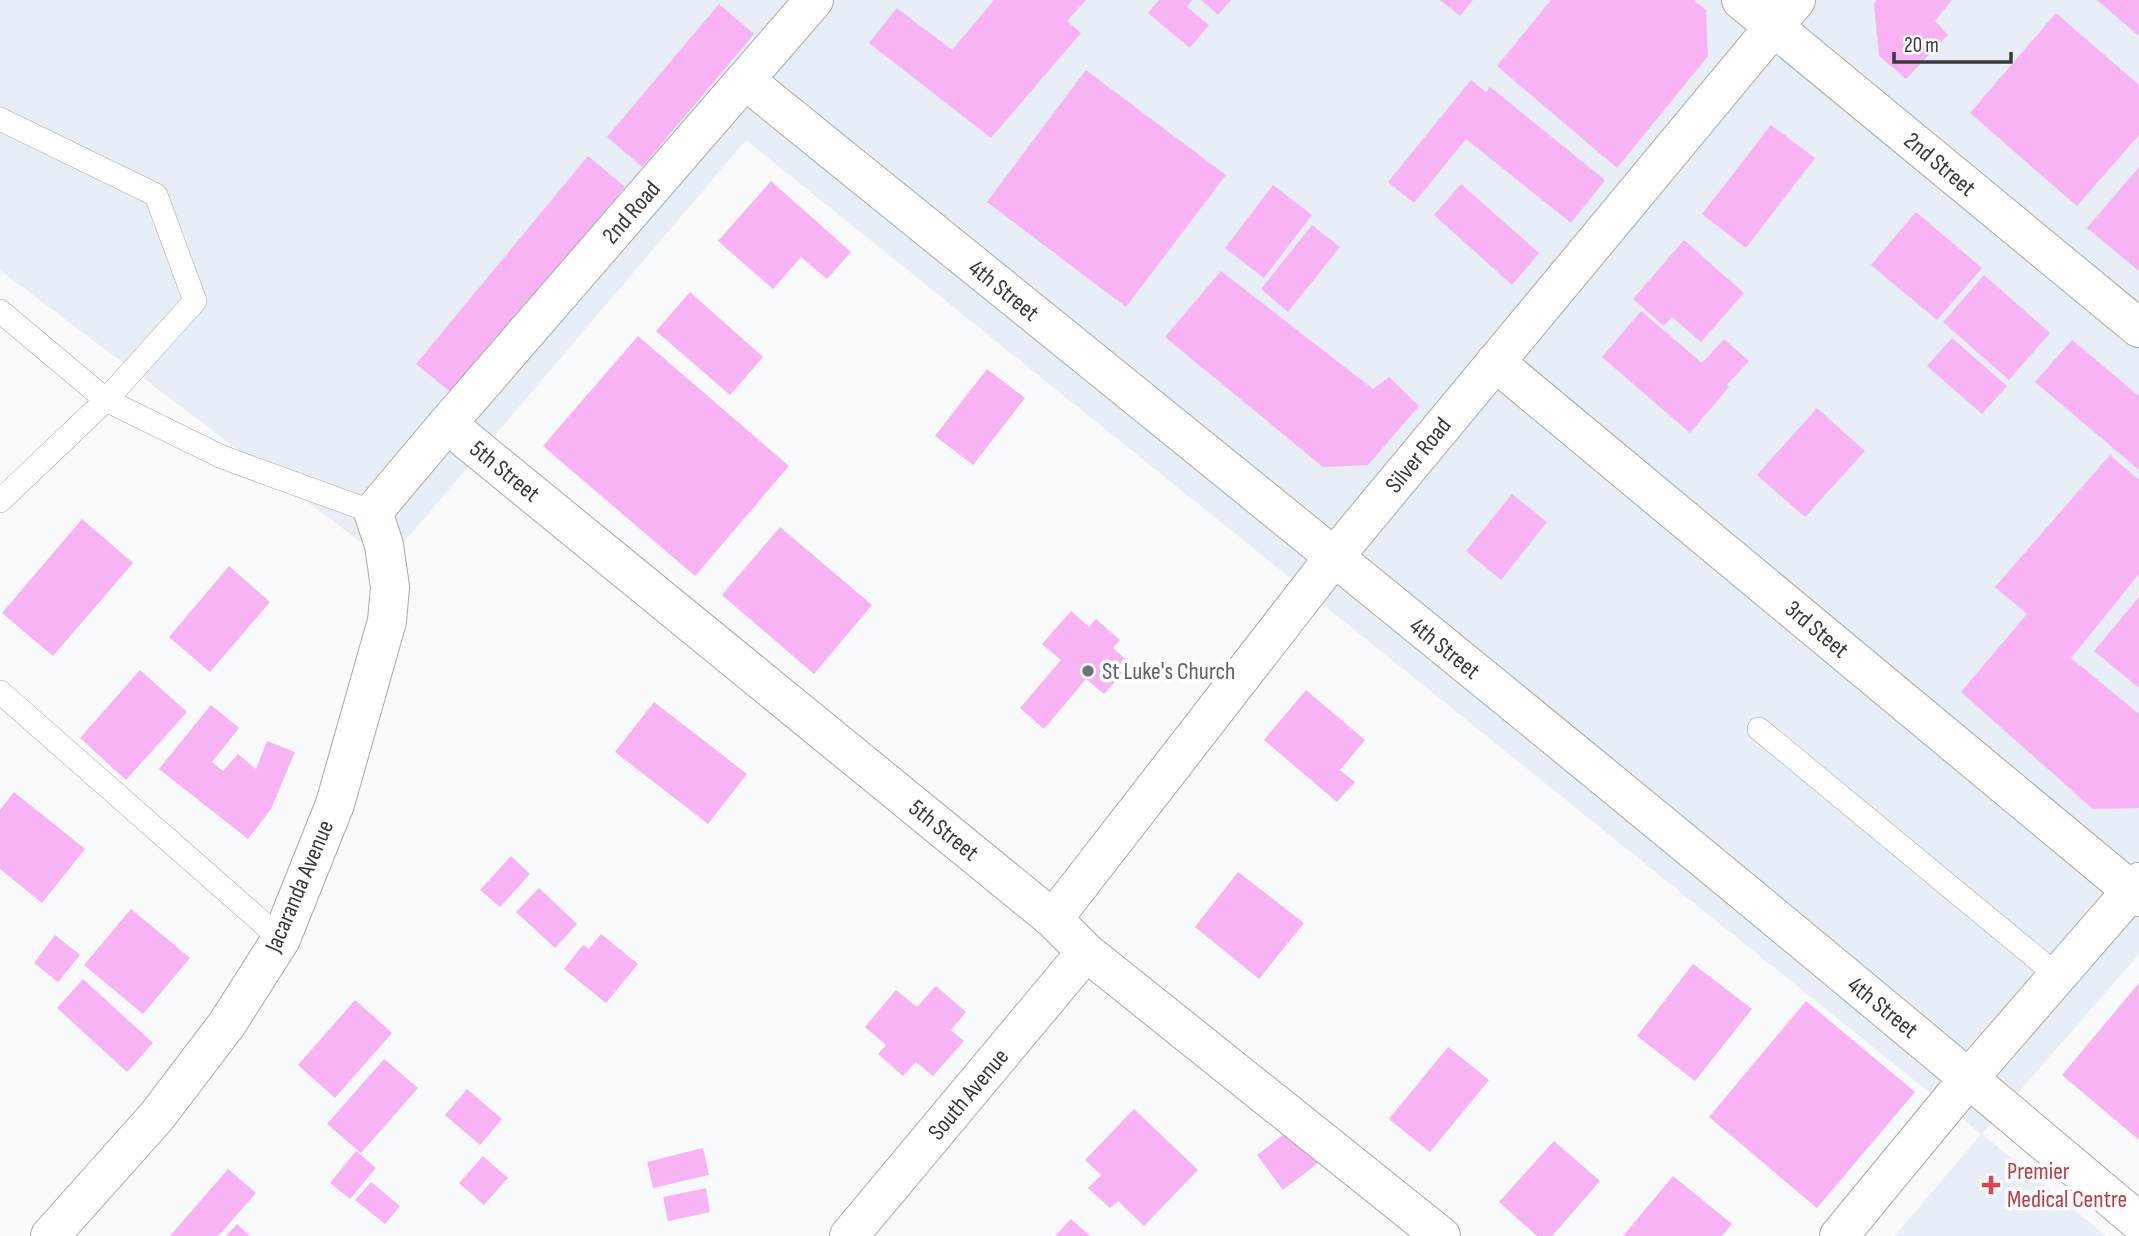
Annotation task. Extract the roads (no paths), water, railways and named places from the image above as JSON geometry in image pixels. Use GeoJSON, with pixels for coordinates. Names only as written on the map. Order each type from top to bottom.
{"type":"FeatureCollection","features":[{"type":"Feature","properties":{"kind":"street","name":"2nd Road"},"geometry":{"type":"LineString","coordinates":[[373,512],[814,0]]}},
{"type":"Feature","properties":{"kind":"street","name":"2nd Street"},"geometry":{"type":"LineString","coordinates":[[1741,0],[1786,14],[2139,328]]}},
{"type":"Feature","properties":{"kind":"street","name":"Silver Road"},"geometry":{"type":"LineString","coordinates":[[1053,919],[1334,557],[1786,14]]}},
{"type":"Feature","properties":{"kind":"street","name":"4th Street"},"geometry":{"type":"LineString","coordinates":[[745,80],[1334,557],[1969,1078],[2139,1222]]}},
{"type":"Feature","properties":{"kind":"street","name":"3rd Steet"},"geometry":{"type":"LineString","coordinates":[[1495,362],[2137,890]]}},
{"type":"Feature","properties":{"kind":"street","name":"5th Street"},"geometry":{"type":"LineString","coordinates":[[447,424],[1053,919],[1086,952],[1441,1236]]}},
{"type":"Feature","properties":{"kind":"street","name":"Jacaranda Avenue"},"geometry":{"type":"LineString","coordinates":[[50,1236],[157,1116],[228,1024],[281,939],[335,804],[387,621],[390,587],[384,545],[373,512]]}},
{"type":"Feature","properties":{"kind":"street"},"geometry":{"type":"LineString","coordinates":[[1839,1236],[1969,1078],[2137,890]]}},
{"type":"Feature","properties":{"kind":"street","name":"South Avenue"},"geometry":{"type":"LineString","coordinates":[[849,1236],[1086,952]]}},
{"type":"Feature","properties":{"kind":"lane"},"geometry":{"type":"LineString","coordinates":[[0,119],[156,195],[195,301],[106,400],[0,501]]}},
{"type":"Feature","properties":{"kind":"lane"},"geometry":{"type":"LineString","coordinates":[[0,311],[106,400],[222,457],[373,512]]}},
{"type":"Feature","properties":{"kind":"lane"},"geometry":{"type":"LineString","coordinates":[[0,692],[281,939]]}},
{"type":"Feature","properties":{"kind":"lane"},"geometry":{"type":"LineString","coordinates":[[1759,729],[2058,976]]}},
{"type":"Feature","properties":{"kind":"place","name":"St Luke's Church"},"geometry":{"type":"Point","coordinates":[1088,671]}},
{"type":"Feature","properties":{"kind":"place","name":"Premier Medical Centre"},"geometry":{"type":"Point","coordinates":[1991,1185]}}]}
